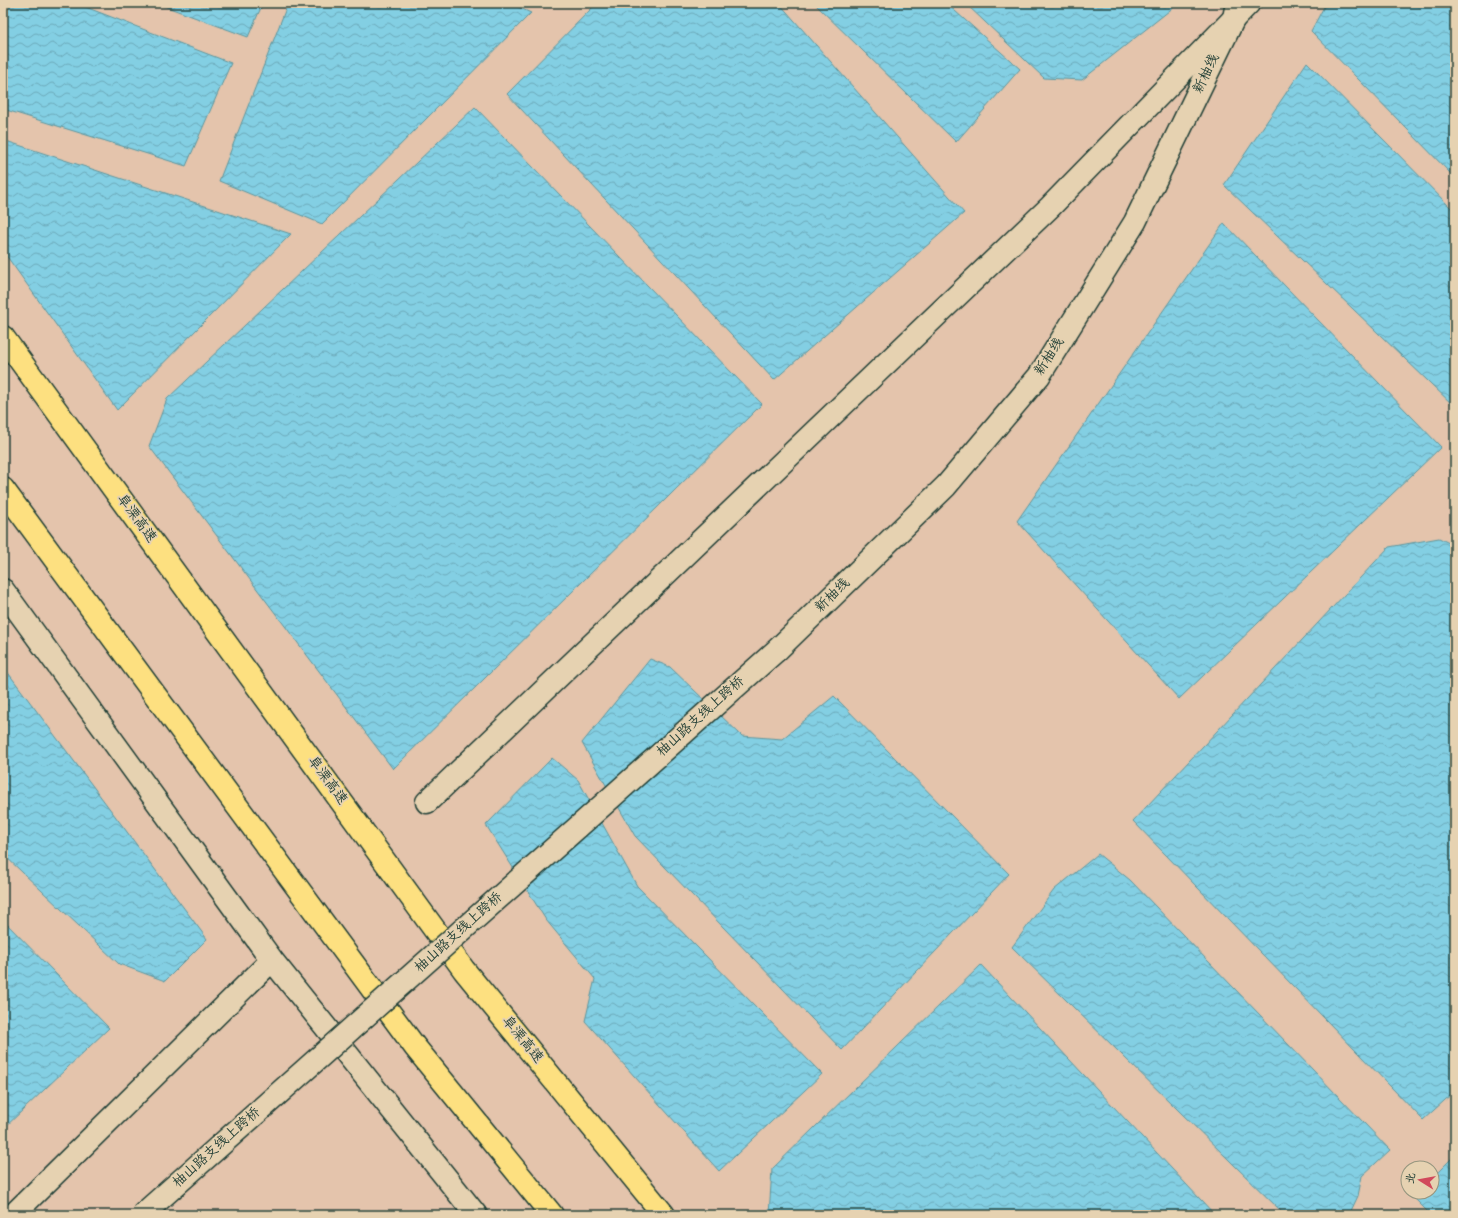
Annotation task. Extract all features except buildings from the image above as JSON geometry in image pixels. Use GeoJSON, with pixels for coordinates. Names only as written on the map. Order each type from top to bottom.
{"type":"FeatureCollection","features":[{"type":"Feature","properties":{"kind":"highway","name":"阜溧高速"},"geometry":{"type":"LineString","coordinates":[[3,337],[464,970],[664,1215]]}},
{"type":"Feature","properties":{"kind":"highway"},"geometry":{"type":"LineString","coordinates":[[3,489],[415,1047],[552,1215]]}},
{"type":"Feature","properties":{"kind":"street"},"geometry":{"type":"LineString","coordinates":[[427,802],[1050,207],[1235,11],[1250,3]]}},
{"type":"Feature","properties":{"kind":"street","name":"新柚线"},"geometry":{"type":"LineString","coordinates":[[777,650],[946,486],[1039,376],[1135,222],[1235,11]]}},
{"type":"Feature","properties":{"kind":"street"},"geometry":{"type":"LineString","coordinates":[[3,590],[272,960],[476,1215]]}},
{"type":"Feature","properties":{"kind":"street","name":"柚山路支线上跨桥"},"geometry":{"type":"LineString","coordinates":[[142,1215],[777,650]]}},
{"type":"Feature","properties":{"kind":"street"},"geometry":{"type":"LineString","coordinates":[[13,1215],[272,960]]}},
{"type":"Feature","properties":{"kind":"water"},"geometry":{"type":"Polygon","coordinates":[[[3,3],[75,3],[231,63],[186,166],[3,109],[3,3]]]}},
{"type":"Feature","properties":{"kind":"water"},"geometry":{"type":"Polygon","coordinates":[[[156,3],[263,3],[248,37],[156,3]]]}},
{"type":"Feature","properties":{"kind":"water"},"geometry":{"type":"Polygon","coordinates":[[[288,3],[509,3],[531,13],[322,224],[219,181],[288,3]]]}},
{"type":"Feature","properties":{"kind":"water"},"geometry":{"type":"Polygon","coordinates":[[[597,3],[779,3],[964,213],[774,380],[507,94],[597,3]]]}},
{"type":"Feature","properties":{"kind":"water"},"geometry":{"type":"Polygon","coordinates":[[[814,3],[946,3],[1020,69],[956,142],[814,3]]]}},
{"type":"Feature","properties":{"kind":"water"},"geometry":{"type":"Polygon","coordinates":[[[965,3],[1179,3],[1082,80],[1044,78],[965,3]]]}},
{"type":"Feature","properties":{"kind":"water"},"geometry":{"type":"Polygon","coordinates":[[[1326,3],[1447,3],[1455,11],[1455,178],[1311,31],[1326,3]]]}},
{"type":"Feature","properties":{"kind":"water"},"geometry":{"type":"Polygon","coordinates":[[[1307,62],[1455,212],[1455,407],[1224,185],[1307,62]]]}},
{"type":"Feature","properties":{"kind":"water"},"geometry":{"type":"Polygon","coordinates":[[[475,107],[762,404],[393,769],[149,446],[167,399],[475,107]]]}},
{"type":"Feature","properties":{"kind":"water"},"geometry":{"type":"Polygon","coordinates":[[[3,140],[291,234],[117,410],[3,251],[3,140]]]}},
{"type":"Feature","properties":{"kind":"water"},"geometry":{"type":"Polygon","coordinates":[[[1224,223],[1441,447],[1179,699],[1017,521],[1224,223]]]}},
{"type":"Feature","properties":{"kind":"water"},"geometry":{"type":"Polygon","coordinates":[[[1439,538],[1455,546],[1455,1091],[1423,1120],[1133,821],[1389,547],[1439,538]]]}},
{"type":"Feature","properties":{"kind":"water"},"geometry":{"type":"Polygon","coordinates":[[[650,659],[670,667],[742,736],[782,739],[834,696],[1009,874],[842,1050],[635,836],[582,743],[650,659]]]}},
{"type":"Feature","properties":{"kind":"water"},"geometry":{"type":"Polygon","coordinates":[[[3,666],[207,939],[165,981],[119,964],[3,854],[3,666]]]}},
{"type":"Feature","properties":{"kind":"water"},"geometry":{"type":"Polygon","coordinates":[[[552,758],[578,780],[637,886],[822,1074],[719,1171],[585,1021],[595,979],[546,920],[486,825],[552,758]]]}},
{"type":"Feature","properties":{"kind":"water"},"geometry":{"type":"Polygon","coordinates":[[[1098,854],[1130,880],[1390,1150],[1362,1176],[1358,1196],[1349,1215],[1285,1215],[1012,947],[1054,890],[1098,854]]]}},
{"type":"Feature","properties":{"kind":"water"},"geometry":{"type":"Polygon","coordinates":[[[3,920],[109,1028],[3,1129],[3,920]]]}},
{"type":"Feature","properties":{"kind":"water"},"geometry":{"type":"Polygon","coordinates":[[[981,965],[1215,1215],[769,1215],[772,1169],[981,965]]]}},
{"type":"Feature","properties":{"kind":"water"},"geometry":{"type":"Polygon","coordinates":[[[1455,1155],[1455,1215],[1431,1215],[1416,1200],[1440,1200],[1440,1170],[1455,1155]]]}}]}
